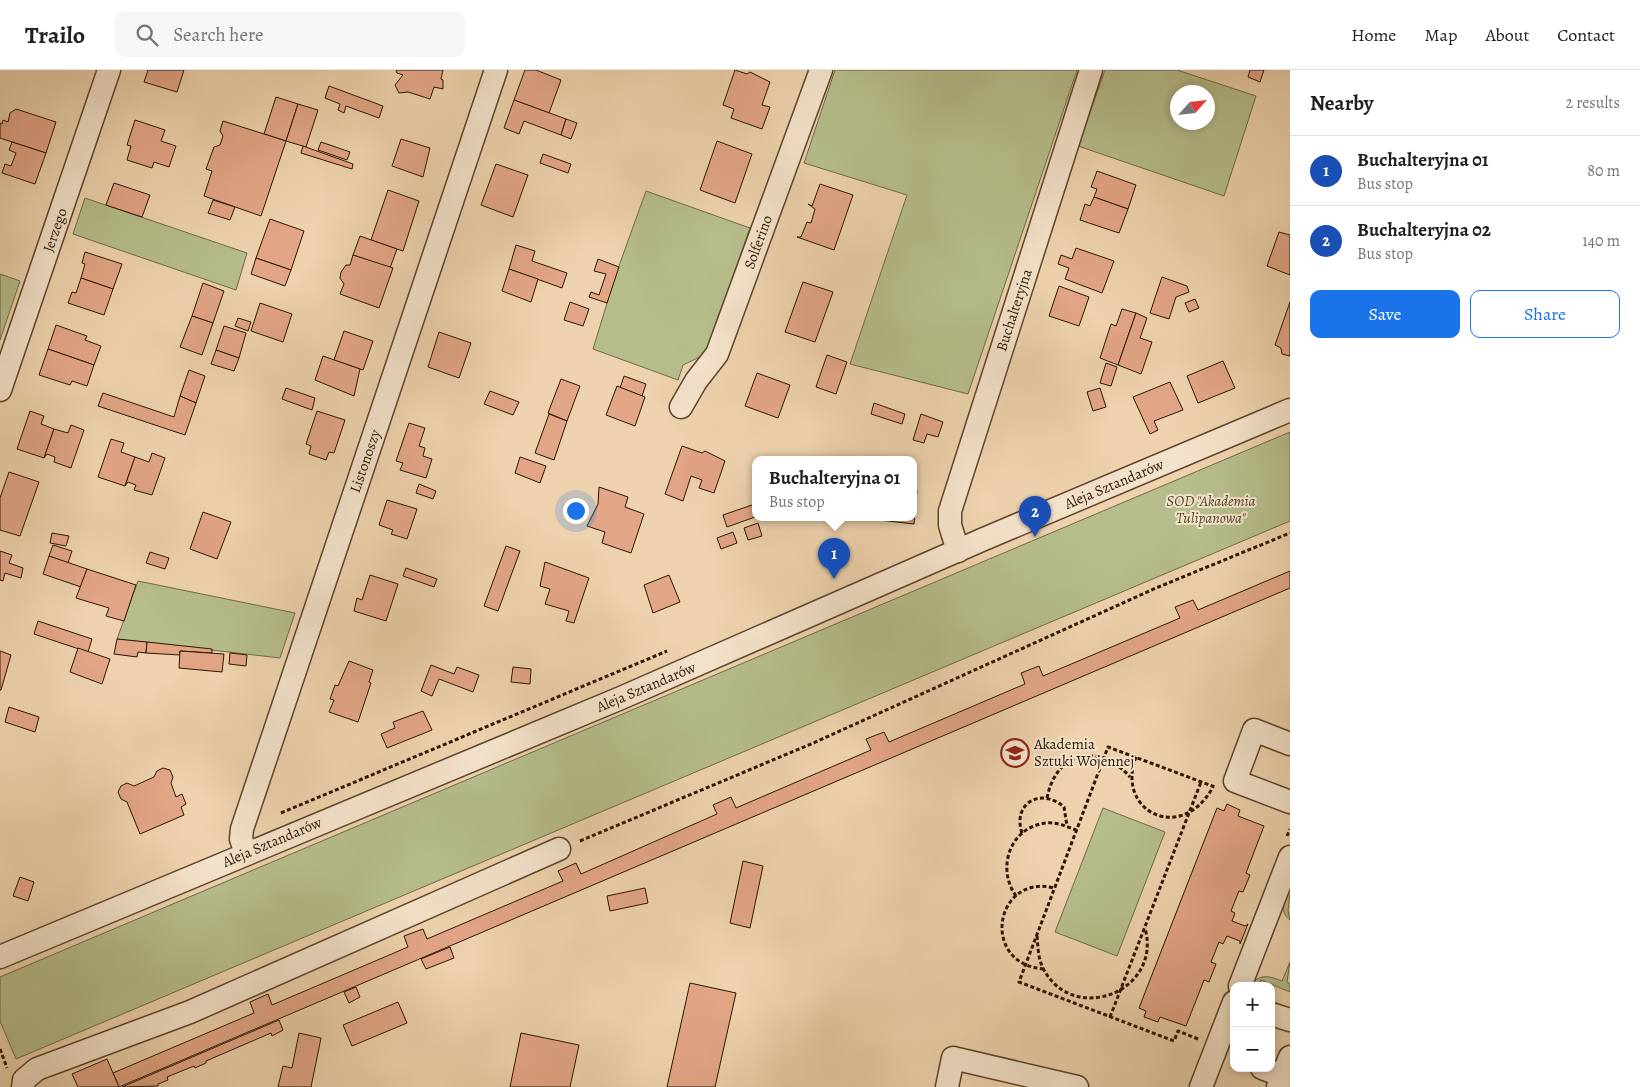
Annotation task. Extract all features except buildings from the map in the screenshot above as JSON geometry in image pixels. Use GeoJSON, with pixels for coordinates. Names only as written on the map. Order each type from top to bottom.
{"type":"FeatureCollection","features":[{"type":"Feature","properties":{"kind":"street","name":"Jerzego"},"geometry":{"type":"LineString","coordinates":[[0,390],[109,70]]}},
{"type":"Feature","properties":{"kind":"street","name":"Listonoszy"},"geometry":{"type":"LineString","coordinates":[[246,853],[241,839],[242,829],[496,70]]}},
{"type":"Feature","properties":{"kind":"street","name":"Solferino"},"geometry":{"type":"LineString","coordinates":[[681,407],[696,381],[717,354],[821,70]]}},
{"type":"Feature","properties":{"kind":"street","name":"Buchalteryjna"},"geometry":{"type":"LineString","coordinates":[[958,551],[950,525],[950,511],[1091,70]]}},
{"type":"Feature","properties":{"kind":"street","name":"Aleja Sztandarów"},"geometry":{"type":"LineString","coordinates":[[0,957],[621,698],[958,551],[1290,410]]}},
{"type":"Feature","properties":{"kind":"street"},"geometry":{"type":"LineString","coordinates":[[1290,744],[1254,730],[1235,781],[1290,802]]}},
{"type":"Feature","properties":{"kind":"street"},"geometry":{"type":"LineString","coordinates":[[23,1087],[24,1080],[37,1068],[190,1012],[559,849]]}},
{"type":"Feature","properties":{"kind":"street"},"geometry":{"type":"LineString","coordinates":[[1242,982],[1287,871]]}},
{"type":"Feature","properties":{"kind":"street"},"geometry":{"type":"LineString","coordinates":[[1201,1087],[1218,1050],[1230,1014]]}},
{"type":"Feature","properties":{"kind":"street"},"geometry":{"type":"LineString","coordinates":[[1275,1015],[1290,1020]]}},
{"type":"Feature","properties":{"kind":"street"},"geometry":{"type":"LineString","coordinates":[[947,1087],[953,1058],[1077,1087]]}},
{"type":"Feature","properties":{"kind":"path"},"geometry":{"type":"LineString","coordinates":[[559,849],[811,744],[1156,588],[1290,533]]}},
{"type":"Feature","properties":{"kind":"path"},"geometry":{"type":"LineString","coordinates":[[279,814],[671,650]]}},
{"type":"Feature","properties":{"kind":"path"},"geometry":{"type":"LineString","coordinates":[[1218,1050],[1178,1031],[1174,1041],[1019,982],[1108,747],[1223,790]]}},
{"type":"Feature","properties":{"kind":"path"},"geometry":{"type":"LineString","coordinates":[[1047,798],[1051,781],[1057,771],[1067,763],[1090,756],[1104,757],[1121,766],[1131,778]]}},
{"type":"Feature","properties":{"kind":"path"},"geometry":{"type":"LineString","coordinates":[[1136,757],[1131,778],[1134,792],[1140,802],[1155,814],[1175,818],[1189,814],[1200,806],[1214,787]]}},
{"type":"Feature","properties":{"kind":"path"},"geometry":{"type":"LineString","coordinates":[[1110,1017],[1201,782]]}},
{"type":"Feature","properties":{"kind":"path"},"geometry":{"type":"LineString","coordinates":[[1022,833],[1019,819],[1025,805],[1040,798],[1047,798],[1058,802],[1064,807],[1067,826]]}},
{"type":"Feature","properties":{"kind":"path"},"geometry":{"type":"LineString","coordinates":[[1016,896],[1008,880],[1006,862],[1014,840],[1036,825],[1046,823],[1067,826],[1076,830]]}},
{"type":"Feature","properties":{"kind":"path"},"geometry":{"type":"LineString","coordinates":[[1044,969],[1025,966],[1010,953],[1001,932],[1006,908],[1016,896],[1032,888],[1054,888]]}},
{"type":"Feature","properties":{"kind":"path"},"geometry":{"type":"LineString","coordinates":[[1037,935],[1039,954],[1044,969],[1050,978],[1063,989],[1087,999],[1100,998],[1121,991],[1142,969],[1147,949],[1145,928]]}},
{"type":"Feature","properties":{"kind":"green space"},"geometry":{"type":"Polygon","coordinates":[[[835,70],[1077,70],[968,394],[850,364],[907,195],[804,163],[835,70]]]}},
{"type":"Feature","properties":{"kind":"green space"},"geometry":{"type":"Polygon","coordinates":[[[1105,70],[1177,70],[1256,96],[1224,196],[1078,146],[1105,70]]]}},
{"type":"Feature","properties":{"kind":"green space"},"geometry":{"type":"Polygon","coordinates":[[[646,191],[750,228],[706,354],[683,365],[678,380],[593,349],[615,277],[646,191]]]}},
{"type":"Feature","properties":{"kind":"green space"},"geometry":{"type":"Polygon","coordinates":[[[85,198],[247,253],[236,290],[73,234],[85,198]]]}},
{"type":"Feature","properties":{"kind":"green space"},"geometry":{"type":"Polygon","coordinates":[[[0,274],[20,281],[0,340],[0,274]]]}},
{"type":"Feature","properties":{"kind":"green space","name":"SOD \"Akademia Tulipanowa\""},"geometry":{"type":"Polygon","coordinates":[[[1290,432],[1290,521],[16,1059],[0,1021],[0,977],[1290,432]]]}},
{"type":"Feature","properties":{"kind":"green space"},"geometry":{"type":"Polygon","coordinates":[[[138,581],[295,613],[280,658],[117,639],[138,581]]]}},
{"type":"Feature","properties":{"kind":"green space"},"geometry":{"type":"Polygon","coordinates":[[[1103,808],[1165,832],[1117,956],[1055,932],[1103,808]]]}},
{"type":"Feature","properties":{"kind":"green space"},"geometry":{"type":"Polygon","coordinates":[[[1287,894],[1290,894],[1288,910],[1290,920],[1283,908],[1287,894]]]}},
{"type":"Feature","properties":{"kind":"green space"},"geometry":{"type":"Polygon","coordinates":[[[1290,962],[1287,982],[1290,984],[1290,992],[1275,986],[1275,982],[1261,980],[1260,982],[1254,982],[1261,977],[1282,981],[1290,962]]]}},
{"type":"Feature","properties":{"kind":"place","name":"Buchalteryjna 02"},"geometry":{"type":"Point","coordinates":[1035,537]}},
{"type":"Feature","properties":{"kind":"place","name":"Buchalteryjna 01"},"geometry":{"type":"Point","coordinates":[834,579]}},
{"type":"Feature","properties":{"kind":"place","name":"Akademia Sztuki Wojennej"},"geometry":{"type":"Point","coordinates":[1015,753]}}]}
